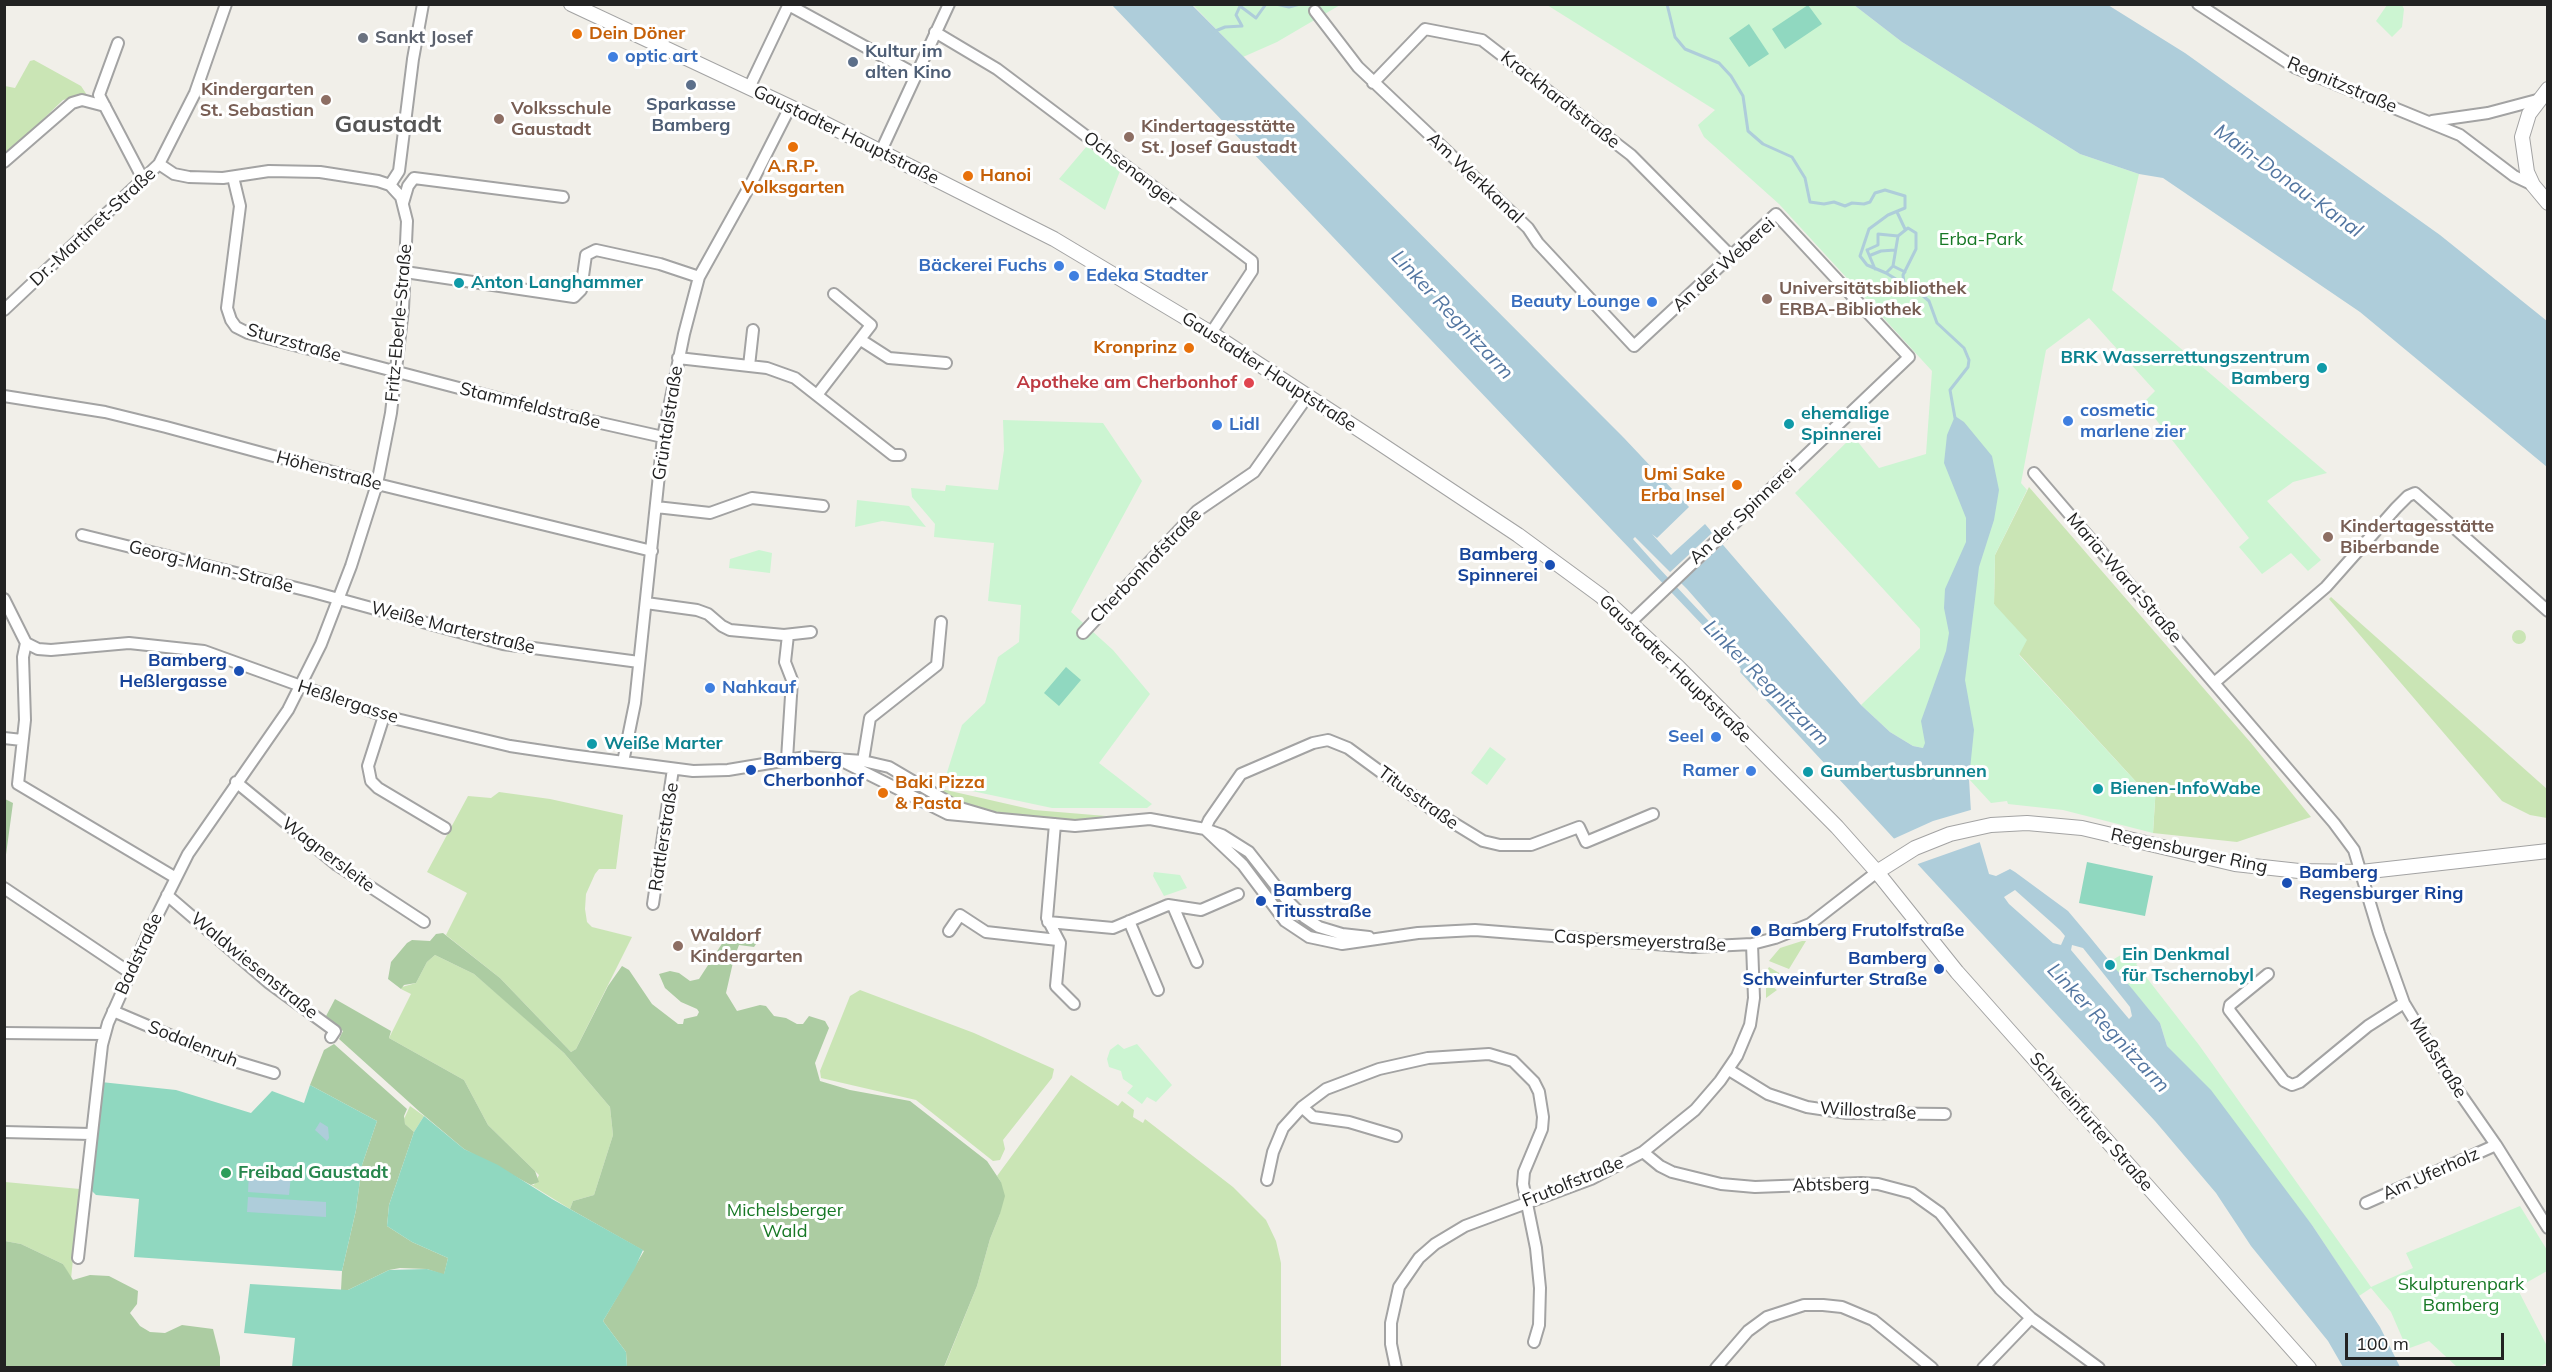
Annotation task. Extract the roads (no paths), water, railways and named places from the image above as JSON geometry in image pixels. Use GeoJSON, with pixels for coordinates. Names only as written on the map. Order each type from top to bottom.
{"type":"FeatureCollection","features":[{"type":"Feature","properties":{"kind":"street","name":"Dr.-Martinet-Straße"},"geometry":{"type":"LineString","coordinates":[[4,310],[159,164],[195,93],[226,4]]}},
{"type":"Feature","properties":{"kind":"street"},"geometry":{"type":"LineString","coordinates":[[159,164],[182,176],[233,177],[269,171],[320,172],[378,180],[390,185],[398,176],[423,4]]}},
{"type":"Feature","properties":{"kind":"street","name":"Gaustadter Hauptstraße"},"geometry":{"type":"LineString","coordinates":[[571,4],[790,106],[1054,239],[1210,333],[1527,541],[1631,622],[1795,784],[1877,872]]}},
{"type":"Feature","properties":{"kind":"street"},"geometry":{"type":"LineString","coordinates":[[881,151],[949,4]]}},
{"type":"Feature","properties":{"kind":"street","name":"Regnitzstraße"},"geometry":{"type":"LineString","coordinates":[[2198,4],[2294,67],[2460,135],[2514,176],[2533,185]]}},
{"type":"Feature","properties":{"kind":"street"},"geometry":{"type":"LineString","coordinates":[[749,88],[788,5],[915,74]]}},
{"type":"Feature","properties":{"kind":"street","name":"Am Werkkanal"},"geometry":{"type":"LineString","coordinates":[[1315,11],[1373,83],[1528,228],[1538,243],[1634,346]]}},
{"type":"Feature","properties":{"kind":"street","name":"Krackhardtstraße"},"geometry":{"type":"LineString","coordinates":[[1373,83],[1425,29],[1482,40],[1630,155],[1731,256]]}},
{"type":"Feature","properties":{"kind":"street","name":"Ochsenanger"},"geometry":{"type":"LineString","coordinates":[[935,32],[997,69],[1252,261],[1252,271],[1210,333]]}},
{"type":"Feature","properties":{"kind":"street"},"geometry":{"type":"LineString","coordinates":[[118,43],[99,95],[144,180]]}},
{"type":"Feature","properties":{"kind":"street"},"geometry":{"type":"LineString","coordinates":[[2547,89],[2537,100],[2524,125],[2522,137],[2523,156],[2533,185],[2547,203]]}},
{"type":"Feature","properties":{"kind":"street"},"geometry":{"type":"LineString","coordinates":[[4,162],[72,103],[82,100],[105,106]]}},
{"type":"Feature","properties":{"kind":"street","name":"Regnitzstraße"},"geometry":{"type":"LineString","coordinates":[[2430,121],[2488,113],[2537,100]]}},
{"type":"Feature","properties":{"kind":"street","name":"Grüntalstraße"},"geometry":{"type":"LineString","coordinates":[[623,762],[635,703],[663,437],[678,358],[699,277],[753,180],[790,106]]}},
{"type":"Feature","properties":{"kind":"street"},"geometry":{"type":"LineString","coordinates":[[398,176],[563,197]]}},
{"type":"Feature","properties":{"kind":"street","name":"Sturzstraße"},"geometry":{"type":"LineString","coordinates":[[233,177],[240,206],[227,308],[236,327],[248,333],[396,371]]}},
{"type":"Feature","properties":{"kind":"street"},"geometry":{"type":"LineString","coordinates":[[403,203],[408,186],[414,178]]}},
{"type":"Feature","properties":{"kind":"street","name":"Fritz-Eberle-Straße"},"geometry":{"type":"LineString","coordinates":[[301,688],[339,599],[376,484],[396,371],[407,220],[403,203],[390,185]]}},
{"type":"Feature","properties":{"kind":"street","name":"An der Weberei"},"geometry":{"type":"LineString","coordinates":[[1634,346],[1776,214],[1909,357]]}},
{"type":"Feature","properties":{"kind":"street"},"geometry":{"type":"LineString","coordinates":[[405,272],[574,297],[581,290],[586,255],[596,250],[660,264],[699,277]]}},
{"type":"Feature","properties":{"kind":"street"},"geometry":{"type":"LineString","coordinates":[[817,395],[871,326],[834,294]]}},
{"type":"Feature","properties":{"kind":"street"},"geometry":{"type":"LineString","coordinates":[[749,366],[753,330]]}},
{"type":"Feature","properties":{"kind":"street"},"geometry":{"type":"LineString","coordinates":[[861,340],[889,357],[946,363]]}},
{"type":"Feature","properties":{"kind":"street","name":"An der Spinnerei"},"geometry":{"type":"LineString","coordinates":[[1631,622],[1909,357]]}},
{"type":"Feature","properties":{"kind":"street"},"geometry":{"type":"LineString","coordinates":[[678,358],[767,368],[795,378],[894,455],[900,455]]}},
{"type":"Feature","properties":{"kind":"street","name":"Stammfeldstraße"},"geometry":{"type":"LineString","coordinates":[[396,371],[547,411],[663,437]]}},
{"type":"Feature","properties":{"kind":"street","name":"Höhenstraße"},"geometry":{"type":"LineString","coordinates":[[4,396],[105,412],[376,484],[652,551]]}},
{"type":"Feature","properties":{"kind":"street","name":"Cherbonhofstraße"},"geometry":{"type":"LineString","coordinates":[[1083,633],[1197,511],[1254,472],[1307,397]]}},
{"type":"Feature","properties":{"kind":"street","name":"Maria-Ward-Straße"},"geometry":{"type":"LineString","coordinates":[[2034,473],[2337,826],[2354,850],[2361,872]]}},
{"type":"Feature","properties":{"kind":"street"},"geometry":{"type":"LineString","coordinates":[[2214,683],[2322,591],[2396,508],[2408,496],[2415,493],[2547,611]]}},
{"type":"Feature","properties":{"kind":"street"},"geometry":{"type":"LineString","coordinates":[[656,507],[710,513],[752,498],[823,506]]}},
{"type":"Feature","properties":{"kind":"street","name":"Georg-Mann-Straße"},"geometry":{"type":"LineString","coordinates":[[82,535],[339,599]]}},
{"type":"Feature","properties":{"kind":"street"},"geometry":{"type":"LineString","coordinates":[[4,599],[26,644],[23,657],[25,700],[18,784],[176,878]]}},
{"type":"Feature","properties":{"kind":"street","name":"Weiße Marterstraße"},"geometry":{"type":"LineString","coordinates":[[339,599],[503,644],[639,662]]}},
{"type":"Feature","properties":{"kind":"street"},"geometry":{"type":"LineString","coordinates":[[646,603],[697,610],[708,614],[730,630],[788,635],[811,632]]}},
{"type":"Feature","properties":{"kind":"street"},"geometry":{"type":"LineString","coordinates":[[864,761],[870,717],[937,665],[941,622]]}},
{"type":"Feature","properties":{"kind":"street"},"geometry":{"type":"LineString","coordinates":[[787,759],[792,680],[785,662],[788,635]]}},
{"type":"Feature","properties":{"kind":"street","name":"Heßlergasse"},"geometry":{"type":"LineString","coordinates":[[26,644],[38,649],[51,650],[129,643],[180,647],[231,660],[301,688],[384,716],[510,746],[674,770]]}},
{"type":"Feature","properties":{"kind":"street","name":"Badstraße"},"geometry":{"type":"LineString","coordinates":[[78,1258],[104,1034],[129,972],[176,878],[236,782],[301,688]]}},
{"type":"Feature","properties":{"kind":"street"},"geometry":{"type":"LineString","coordinates":[[384,716],[368,766],[371,781],[378,788],[445,828]]}},
{"type":"Feature","properties":{"kind":"street"},"geometry":{"type":"LineString","coordinates":[[4,738],[22,740]]}},
{"type":"Feature","properties":{"kind":"street","name":"Titusstraße"},"geometry":{"type":"LineString","coordinates":[[1205,829],[1241,774],[1313,743],[1328,740],[1348,748],[1470,836],[1500,845],[1531,845],[1579,827],[1586,842],[1653,814]]}},
{"type":"Feature","properties":{"kind":"street","name":"Caspersmeyerstraße"},"geometry":{"type":"LineString","coordinates":[[674,770],[715,772],[787,759],[864,761],[889,767],[957,807],[994,818]]}},
{"type":"Feature","properties":{"kind":"street","name":"Caspersmeyerstraße"},"geometry":{"type":"LineString","coordinates":[[835,759],[891,784],[937,810],[967,817],[1092,825],[1150,819],[1168,820],[1205,829],[1222,835],[1249,852],[1295,910],[1319,927],[1342,934],[1381,938],[1433,931],[1475,930],[1693,947],[1752,944],[1775,938],[1810,924],[1877,872]]}},
{"type":"Feature","properties":{"kind":"street","name":"Rattlerstraße"},"geometry":{"type":"LineString","coordinates":[[653,904],[674,770]]}},
{"type":"Feature","properties":{"kind":"street","name":"Wagnersleite"},"geometry":{"type":"LineString","coordinates":[[236,782],[337,865],[424,922]]}},
{"type":"Feature","properties":{"kind":"street","name":"Regensburger Ring"},"geometry":{"type":"LineString","coordinates":[[1877,872],[1896,859],[1950,834],[2000,824],[2037,823],[2074,827],[2252,867],[2361,872],[2547,851]]}},
{"type":"Feature","properties":{"kind":"street"},"geometry":{"type":"LineString","coordinates":[[1055,824],[1047,918],[1058,940],[1056,986],[1074,1004]]}},
{"type":"Feature","properties":{"kind":"street","name":"Schweinfurter Straße"},"geometry":{"type":"LineString","coordinates":[[1877,872],[1957,972],[2309,1368]]}},
{"type":"Feature","properties":{"kind":"street","name":"Mußstraße"},"geometry":{"type":"LineString","coordinates":[[2361,872],[2379,933],[2404,1003],[2446,1073],[2496,1145],[2547,1228]]}},
{"type":"Feature","properties":{"kind":"street"},"geometry":{"type":"LineString","coordinates":[[4,888],[129,972]]}},
{"type":"Feature","properties":{"kind":"street"},"geometry":{"type":"LineString","coordinates":[[1048,922],[1113,928],[1168,905],[1201,910],[1238,894]]}},
{"type":"Feature","properties":{"kind":"street","name":"Waldwiesenstraße"},"geometry":{"type":"LineString","coordinates":[[167,895],[268,982],[335,1031],[331,1037]]}},
{"type":"Feature","properties":{"kind":"street"},"geometry":{"type":"LineString","coordinates":[[1173,906],[1197,962]]}},
{"type":"Feature","properties":{"kind":"street"},"geometry":{"type":"LineString","coordinates":[[949,931],[960,915],[986,932],[1058,940]]}},
{"type":"Feature","properties":{"kind":"street"},"geometry":{"type":"LineString","coordinates":[[1129,921],[1158,990]]}},
{"type":"Feature","properties":{"kind":"street","name":"Frutolfstraße"},"geometry":{"type":"LineString","coordinates":[[1396,1368],[1391,1344],[1393,1308],[1399,1287],[1419,1258],[1449,1234],[1526,1202],[1591,1179],[1643,1152],[1698,1108],[1729,1070],[1744,1043],[1752,1016],[1754,978],[1752,944]]}},
{"type":"Feature","properties":{"kind":"street"},"geometry":{"type":"LineString","coordinates":[[2268,974],[2230,1005],[2229,1010],[2284,1081],[2292,1085],[2300,1082],[2368,1026],[2404,1003]]}},
{"type":"Feature","properties":{"kind":"street","name":"Sodalenruh"},"geometry":{"type":"LineString","coordinates":[[113,1011],[220,1057],[274,1073]]}},
{"type":"Feature","properties":{"kind":"street"},"geometry":{"type":"LineString","coordinates":[[4,1033],[104,1034]]}},
{"type":"Feature","properties":{"kind":"street"},"geometry":{"type":"LineString","coordinates":[[1267,1180],[1277,1141],[1283,1128],[1302,1107],[1337,1084],[1402,1063],[1463,1055],[1489,1054],[1506,1058],[1519,1065],[1534,1082],[1542,1104],[1542,1129],[1524,1172],[1526,1202],[1536,1248],[1540,1288],[1539,1325],[1534,1342]]}},
{"type":"Feature","properties":{"kind":"street","name":"Willostraße"},"geometry":{"type":"LineString","coordinates":[[1729,1070],[1768,1094],[1807,1107],[1846,1113],[1945,1114]]}},
{"type":"Feature","properties":{"kind":"street"},"geometry":{"type":"LineString","coordinates":[[1302,1107],[1313,1117],[1349,1122],[1396,1136]]}},
{"type":"Feature","properties":{"kind":"street"},"geometry":{"type":"LineString","coordinates":[[4,1132],[91,1134]]}},
{"type":"Feature","properties":{"kind":"street","name":"Am Uferholz"},"geometry":{"type":"LineString","coordinates":[[2366,1203],[2496,1145]]}},
{"type":"Feature","properties":{"kind":"street","name":"Abtsberg"},"geometry":{"type":"LineString","coordinates":[[1643,1152],[1660,1167],[1672,1172],[1721,1184],[1755,1186],[1861,1183],[1878,1184],[1912,1193],[1940,1213],[1988,1276],[2031,1318],[2099,1368]]}},
{"type":"Feature","properties":{"kind":"street"},"geometry":{"type":"LineString","coordinates":[[1716,1368],[1748,1331],[1767,1317],[1804,1305],[1842,1307],[1873,1320],[1932,1368]]}},
{"type":"Feature","properties":{"kind":"street"},"geometry":{"type":"LineString","coordinates":[[1983,1368],[2031,1318]]}},
{"type":"Feature","properties":{"kind":"water","name":"Linker Regnitzarm"},"geometry":{"type":"Polygon","coordinates":[[[1112,5],[1192,5],[1624,438],[1689,507],[1657,538],[1652,534],[1671,555],[1705,524],[1861,705],[1890,732],[1913,746],[1923,748],[1925,743],[1921,721],[1946,651],[1949,633],[1944,608],[1945,589],[1966,542],[1966,518],[1944,463],[1947,435],[1955,416],[1964,422],[1992,456],[1999,490],[1994,520],[1979,567],[1965,680],[1974,730],[1969,779],[1971,812],[1989,874],[1996,876],[2010,869],[2015,872],[2068,911],[2089,936],[2160,1023],[2167,1046],[2211,1090],[2312,1225],[2380,1327],[2400,1367],[2343,1367],[2328,1341],[2251,1246],[2216,1193],[2155,1121],[1740,672],[1741,669],[1731,655],[1112,5]],[[1635,537],[1633,539],[1657,566],[1736,650],[1751,662],[1687,589],[1635,537]],[[2015,890],[2004,897],[2053,943],[2061,945],[2065,936],[2060,930],[2015,890]],[[2072,945],[2071,950],[2129,1019],[2132,1016],[2130,1007],[2083,948],[2072,945]]]}},
{"type":"Feature","properties":{"kind":"water","name":"Main-Donau-Kanal"},"geometry":{"type":"Polygon","coordinates":[[[1854,5],[2108,5],[2185,53],[2440,235],[2547,321],[2547,467],[2360,312],[2163,178],[2139,174],[2080,154],[1902,42],[1854,5]]]}},
{"type":"Feature","properties":{"kind":"water"},"geometry":{"type":"Polygon","coordinates":[[[320,1122],[328,1127],[327,1141],[315,1130],[320,1122]]]}},
{"type":"Feature","properties":{"kind":"water"},"geometry":{"type":"Polygon","coordinates":[[[249,1172],[291,1175],[289,1195],[248,1192],[249,1172]]]}},
{"type":"Feature","properties":{"kind":"water"},"geometry":{"type":"Polygon","coordinates":[[[248,1197],[326,1202],[326,1217],[247,1212],[248,1197]]]}},
{"type":"Feature","properties":{"kind":"waterway"},"geometry":{"type":"LineString","coordinates":[[1213,32],[1225,27],[1242,26],[1236,15],[1240,6],[1256,18],[1266,4]]}},
{"type":"Feature","properties":{"kind":"waterway"},"geometry":{"type":"LineString","coordinates":[[1276,4],[1289,7],[1300,4]]}},
{"type":"Feature","properties":{"kind":"waterway"},"geometry":{"type":"LineString","coordinates":[[1667,4],[1675,37],[1685,49],[1719,63],[1731,76],[1743,96],[1748,131],[1763,144],[1792,157],[1805,178],[1810,202],[1824,204],[1834,202],[1845,206],[1852,203],[1864,204],[1870,202],[1875,193],[1885,190],[1905,196],[1905,208],[1888,215],[1869,229],[1860,256],[1867,265],[1886,273],[1893,266],[1898,236],[1908,228],[1916,233],[1916,249],[1903,275],[1904,284],[1914,288],[1929,301],[1937,323],[1964,348],[1969,360],[1968,367],[1950,390],[1955,418]]}},
{"type":"Feature","properties":{"kind":"waterway"},"geometry":{"type":"LineString","coordinates":[[1897,212],[1905,229]]}},
{"type":"Feature","properties":{"kind":"waterway"},"geometry":{"type":"LineString","coordinates":[[1867,250],[1878,245],[1878,234],[1898,236]]}},
{"type":"Feature","properties":{"kind":"waterway"},"geometry":{"type":"LineString","coordinates":[[1867,250],[1875,269]]}},
{"type":"Feature","properties":{"kind":"waterway"},"geometry":{"type":"LineString","coordinates":[[1871,255],[1881,251],[1895,250]]}},
{"type":"Feature","properties":{"kind":"waterway"},"geometry":{"type":"LineString","coordinates":[[1893,266],[1905,272]]}},
{"type":"Feature","properties":{"kind":"waterway"},"geometry":{"type":"LineString","coordinates":[[1886,273],[1904,284]]}},
{"type":"Feature","properties":{"kind":"place","name":"Dein Döner"},"geometry":{"type":"Point","coordinates":[577,34]}},
{"type":"Feature","properties":{"kind":"place","name":"Sankt Josef"},"geometry":{"type":"Point","coordinates":[363,38]}},
{"type":"Feature","properties":{"kind":"place","name":"optic art"},"geometry":{"type":"Point","coordinates":[613,57]}},
{"type":"Feature","properties":{"kind":"place","name":"Kultur im alten Kino"},"geometry":{"type":"Point","coordinates":[853,62]}},
{"type":"Feature","properties":{"kind":"place","name":"Sparkasse Bamberg"},"geometry":{"type":"Point","coordinates":[691,85]}},
{"type":"Feature","properties":{"kind":"place","name":"Kindergarten St. Sebastian"},"geometry":{"type":"Point","coordinates":[326,100]}},
{"type":"Feature","properties":{"kind":"place","name":"Volksschule Gaustadt"},"geometry":{"type":"Point","coordinates":[499,119]}},
{"type":"Feature","properties":{"kind":"place","name":"Kindertagesstätte St. Josef Gaustadt"},"geometry":{"type":"Point","coordinates":[1129,137]}},
{"type":"Feature","properties":{"kind":"place","name":"A.R.P. Volksgarten"},"geometry":{"type":"Point","coordinates":[793,147]}},
{"type":"Feature","properties":{"kind":"place","name":"Hanoi"},"geometry":{"type":"Point","coordinates":[968,176]}},
{"type":"Feature","properties":{"kind":"place","name":"Bäckerei Fuchs"},"geometry":{"type":"Point","coordinates":[1059,266]}},
{"type":"Feature","properties":{"kind":"place","name":"Edeka Stadter"},"geometry":{"type":"Point","coordinates":[1074,276]}},
{"type":"Feature","properties":{"kind":"place","name":"Anton Langhammer"},"geometry":{"type":"Point","coordinates":[459,283]}},
{"type":"Feature","properties":{"kind":"place","name":"Universitätsbibliothek ERBA-Bibliothek"},"geometry":{"type":"Point","coordinates":[1767,299]}},
{"type":"Feature","properties":{"kind":"place","name":"Beauty Lounge"},"geometry":{"type":"Point","coordinates":[1652,302]}},
{"type":"Feature","properties":{"kind":"place","name":"Kronprinz"},"geometry":{"type":"Point","coordinates":[1189,348]}},
{"type":"Feature","properties":{"kind":"place","name":"BRK Wasserrettungszentrum Bamberg"},"geometry":{"type":"Point","coordinates":[2322,368]}},
{"type":"Feature","properties":{"kind":"place","name":"Apotheke am Cherbonhof"},"geometry":{"type":"Point","coordinates":[1249,383]}},
{"type":"Feature","properties":{"kind":"place","name":"cosmetic marlene zier"},"geometry":{"type":"Point","coordinates":[2068,421]}},
{"type":"Feature","properties":{"kind":"place","name":"ehemalige Spinnerei"},"geometry":{"type":"Point","coordinates":[1789,424]}},
{"type":"Feature","properties":{"kind":"place","name":"Lidl"},"geometry":{"type":"Point","coordinates":[1217,425]}},
{"type":"Feature","properties":{"kind":"place","name":"Umi Sake Erba Insel"},"geometry":{"type":"Point","coordinates":[1737,485]}},
{"type":"Feature","properties":{"kind":"place","name":"Kindertagesstätte Biberbande"},"geometry":{"type":"Point","coordinates":[2328,537]}},
{"type":"Feature","properties":{"kind":"place","name":"Bamberg Spinnerei"},"geometry":{"type":"Point","coordinates":[1550,565]}},
{"type":"Feature","properties":{"kind":"place","name":"Bamberg Heßlergasse"},"geometry":{"type":"Point","coordinates":[239,671]}},
{"type":"Feature","properties":{"kind":"place","name":"Nahkauf"},"geometry":{"type":"Point","coordinates":[710,688]}},
{"type":"Feature","properties":{"kind":"place","name":"Seel"},"geometry":{"type":"Point","coordinates":[1716,737]}},
{"type":"Feature","properties":{"kind":"place","name":"Weiße Marter"},"geometry":{"type":"Point","coordinates":[592,744]}},
{"type":"Feature","properties":{"kind":"place","name":"Bamberg Cherbonhof"},"geometry":{"type":"Point","coordinates":[751,770]}},
{"type":"Feature","properties":{"kind":"place","name":"Ramer"},"geometry":{"type":"Point","coordinates":[1751,771]}},
{"type":"Feature","properties":{"kind":"place","name":"Gumbertusbrunnen"},"geometry":{"type":"Point","coordinates":[1808,772]}},
{"type":"Feature","properties":{"kind":"place","name":"Bienen-InfoWabe"},"geometry":{"type":"Point","coordinates":[2098,789]}},
{"type":"Feature","properties":{"kind":"place","name":"Baki Pizza & Pasta"},"geometry":{"type":"Point","coordinates":[883,793]}},
{"type":"Feature","properties":{"kind":"place","name":"Bamberg Regensburger Ring"},"geometry":{"type":"Point","coordinates":[2287,883]}},
{"type":"Feature","properties":{"kind":"place","name":"Bamberg Titusstraße"},"geometry":{"type":"Point","coordinates":[1261,901]}},
{"type":"Feature","properties":{"kind":"place","name":"Bamberg Frutolfstraße"},"geometry":{"type":"Point","coordinates":[1756,931]}},
{"type":"Feature","properties":{"kind":"place","name":"Waldorf Kindergarten"},"geometry":{"type":"Point","coordinates":[678,946]}},
{"type":"Feature","properties":{"kind":"place","name":"Ein Denkmal für Tschernobyl"},"geometry":{"type":"Point","coordinates":[2110,965]}},
{"type":"Feature","properties":{"kind":"place","name":"Bamberg Schweinfurter Straße"},"geometry":{"type":"Point","coordinates":[1939,969]}},
{"type":"Feature","properties":{"kind":"place","name":"Freibad Gaustadt"},"geometry":{"type":"Point","coordinates":[226,1173]}},
{"type":"Feature","properties":{"kind":"district","name":"Gaustadt"},"geometry":{"type":"Point","coordinates":[388,125]}},
{"type":"Feature","properties":{"kind":"park label","name":"Erba-Park"},"geometry":{"type":"Point","coordinates":[1981,240]}},
{"type":"Feature","properties":{"kind":"park label","name":"Michelsberger Wald"},"geometry":{"type":"Point","coordinates":[785,1221]}},
{"type":"Feature","properties":{"kind":"park label","name":"Skulpturenpark Bamberg"},"geometry":{"type":"Point","coordinates":[2461,1295]}}]}
